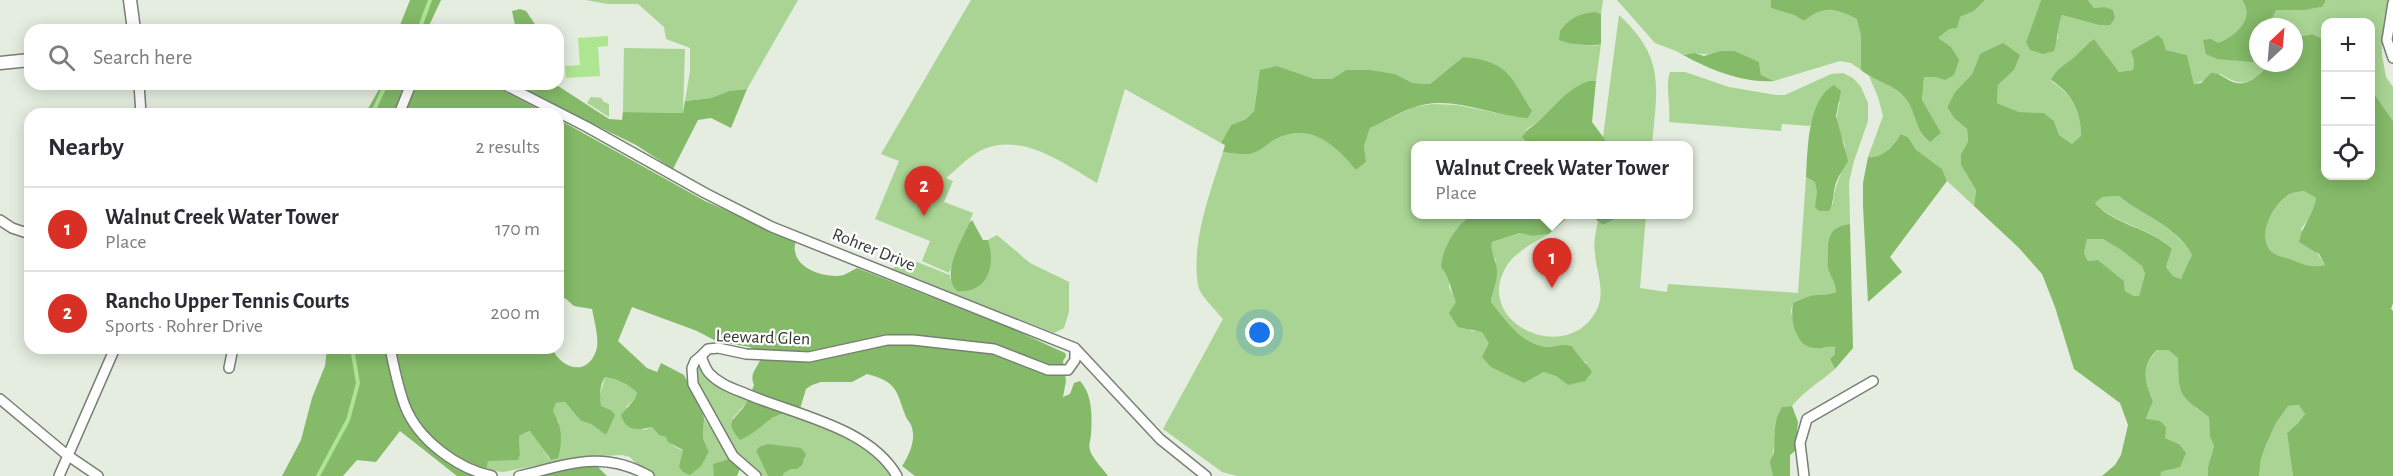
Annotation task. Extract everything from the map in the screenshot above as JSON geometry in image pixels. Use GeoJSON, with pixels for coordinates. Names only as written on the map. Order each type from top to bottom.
{"type":"FeatureCollection","features":[{"type":"Feature","properties":{"kind":"street"},"geometry":{"type":"LineString","coordinates":[[130,0],[133,24]]}},
{"type":"Feature","properties":{"kind":"street"},"geometry":{"type":"LineString","coordinates":[[2393,3],[2387,40],[2393,58]]}},
{"type":"Feature","properties":{"kind":"street"},"geometry":{"type":"LineString","coordinates":[[0,63],[24,61]]}},
{"type":"Feature","properties":{"kind":"street"},"geometry":{"type":"LineString","coordinates":[[139,90],[141,108]]}},
{"type":"Feature","properties":{"kind":"street"},"geometry":{"type":"LineString","coordinates":[[401,108],[409,90]]}},
{"type":"Feature","properties":{"kind":"street","name":"Rohrer Drive"},"geometry":{"type":"LineString","coordinates":[[515,90],[550,108]]}},
{"type":"Feature","properties":{"kind":"street","name":"Rohrer Drive"},"geometry":{"type":"LineString","coordinates":[[564,115],[772,227],[1075,348],[1160,439],[1206,476]]}},
{"type":"Feature","properties":{"kind":"street"},"geometry":{"type":"LineString","coordinates":[[0,219],[12,228],[24,232]]}},
{"type":"Feature","properties":{"kind":"street","name":"Leeward Glen"},"geometry":{"type":"LineString","coordinates":[[897,476],[885,459],[842,429],[777,406],[720,382],[707,371],[701,356],[708,349],[718,348],[746,354],[808,357],[887,340],[913,340],[994,349],[1048,370],[1059,371],[1068,370],[1073,366],[1075,348]]}},
{"type":"Feature","properties":{"kind":"street"},"geometry":{"type":"LineString","coordinates":[[59,476],[112,354]]}},
{"type":"Feature","properties":{"kind":"street"},"geometry":{"type":"LineString","coordinates":[[229,368],[232,354]]}},
{"type":"Feature","properties":{"kind":"street"},"geometry":{"type":"LineString","coordinates":[[392,354],[405,406],[414,424],[450,458],[476,473],[492,476]]}},
{"type":"Feature","properties":{"kind":"street"},"geometry":{"type":"LineString","coordinates":[[701,356],[692,368],[693,384],[733,456],[756,476]]}},
{"type":"Feature","properties":{"kind":"street"},"geometry":{"type":"LineString","coordinates":[[1804,476],[1800,443],[1807,419],[1873,381]]}},
{"type":"Feature","properties":{"kind":"street"},"geometry":{"type":"LineString","coordinates":[[0,399],[67,454],[98,476]]}},
{"type":"Feature","properties":{"kind":"street"},"geometry":{"type":"LineString","coordinates":[[519,476],[573,463],[605,460],[634,468],[649,476]]}},
{"type":"Feature","properties":{"kind":"shaded area"},"geometry":{"type":"Polygon","coordinates":[[[410,0],[441,0],[430,24],[400,24],[410,0]]]}},
{"type":"Feature","properties":{"kind":"shaded area"},"geometry":{"type":"Polygon","coordinates":[[[586,0],[798,0],[747,89],[729,91],[711,98],[685,101],[690,71],[690,48],[666,39],[664,27],[638,4],[607,4],[586,0]]]}},
{"type":"Feature","properties":{"kind":"shaded area"},"geometry":{"type":"Polygon","coordinates":[[[971,0],[1603,0],[1601,14],[1596,12],[1574,44],[1595,46],[1601,44],[1596,81],[1589,81],[1528,128],[1522,137],[1526,141],[1411,141],[1411,219],[1465,219],[1441,267],[1449,276],[1449,287],[1471,331],[1482,331],[1510,375],[1524,383],[1544,372],[1558,377],[1587,363],[1578,357],[1572,346],[1545,347],[1528,341],[1514,330],[1491,302],[1496,261],[1491,251],[1492,242],[1521,233],[1533,236],[1549,234],[1514,257],[1506,267],[1499,288],[1502,306],[1513,321],[1530,332],[1548,336],[1568,335],[1585,325],[1598,307],[1601,294],[1594,249],[1598,221],[1603,225],[1613,219],[1646,219],[1640,288],[1667,292],[1668,284],[1798,293],[1806,177],[1815,182],[1817,193],[1833,204],[1845,156],[1837,122],[1840,102],[1819,103],[1810,126],[1782,124],[1781,131],[1669,122],[1670,72],[1685,72],[1729,87],[1776,95],[1785,95],[1831,74],[1843,73],[1853,78],[1861,87],[1868,103],[1868,121],[1849,182],[1850,224],[1834,230],[1828,241],[1829,273],[1835,280],[1836,292],[1802,299],[1793,303],[1791,311],[1797,336],[1821,348],[1827,345],[1835,346],[1835,354],[1830,359],[1835,369],[1792,406],[1782,407],[1771,462],[1773,476],[1237,476],[1222,472],[1163,429],[1223,319],[1199,289],[1197,252],[1203,218],[1223,152],[1250,154],[1287,135],[1310,134],[1330,144],[1356,170],[1366,162],[1364,146],[1370,128],[1414,107],[1432,104],[1457,105],[1516,117],[1532,109],[1523,99],[1517,86],[1463,57],[1430,84],[1413,83],[1395,74],[1346,70],[1332,79],[1315,79],[1277,66],[1257,89],[1254,111],[1246,119],[1231,125],[1221,143],[1125,89],[1097,183],[1043,153],[1014,145],[999,145],[979,151],[946,178],[953,181],[944,202],[973,213],[949,273],[922,261],[930,241],[875,219],[899,161],[881,154],[971,0]]]}},
{"type":"Feature","properties":{"kind":"shaded area"},"geometry":{"type":"Polygon","coordinates":[[[1617,0],[1771,0],[1771,8],[1794,15],[1804,21],[1824,10],[1842,12],[1858,19],[1861,36],[1861,70],[1851,63],[1840,61],[1774,81],[1761,75],[1759,62],[1754,60],[1708,54],[1683,55],[1655,43],[1617,0]]]}},
{"type":"Feature","properties":{"kind":"shaded area"},"geometry":{"type":"Polygon","coordinates":[[[1771,0],[1985,0],[1974,11],[1960,17],[1957,28],[1949,29],[1938,38],[1951,47],[1959,60],[1954,75],[1945,80],[1924,77],[1922,100],[1941,133],[1930,142],[1922,133],[1904,96],[1861,70],[1861,36],[1857,19],[1842,12],[1824,10],[1804,21],[1794,15],[1771,8],[1771,0]]]}},
{"type":"Feature","properties":{"kind":"shaded area"},"geometry":{"type":"Polygon","coordinates":[[[1985,0],[2041,0],[2026,42],[2058,39],[2057,27],[2062,15],[2099,25],[2104,7],[2094,8],[2088,0],[2242,0],[2246,7],[2245,20],[2236,32],[2218,43],[2249,59],[2249,72],[2262,72],[2248,82],[2229,79],[2221,74],[2194,84],[2187,55],[2166,50],[2163,40],[2134,60],[2133,70],[2119,72],[2094,39],[2057,71],[2051,81],[2065,92],[2077,112],[2081,137],[2072,144],[2059,135],[2054,121],[2044,113],[2019,112],[1997,103],[1998,85],[2014,70],[1980,54],[1972,74],[1955,92],[1947,107],[1954,118],[1967,129],[1968,143],[1961,154],[1961,165],[1976,190],[1974,206],[1947,181],[1942,169],[1915,150],[1908,137],[1902,134],[1883,154],[1868,157],[1883,116],[1869,76],[1890,86],[1905,97],[1919,129],[1930,142],[1930,116],[1922,100],[1924,77],[1936,77],[1938,38],[1960,17],[1974,11],[1985,0]]]}},
{"type":"Feature","properties":{"kind":"shaded area"},"geometry":{"type":"Polygon","coordinates":[[[2041,0],[2088,0],[2094,8],[2104,7],[2113,10],[2115,18],[2110,25],[2099,25],[2062,15],[2054,51],[2043,54],[2030,50],[2026,42],[2041,0]]]}},
{"type":"Feature","properties":{"kind":"shaded area"},"geometry":{"type":"Polygon","coordinates":[[[2242,0],[2325,0],[2322,7],[2305,10],[2276,10],[2272,18],[2249,18],[2249,62],[2217,59],[2206,54],[2203,40],[2211,39],[2218,43],[2236,32],[2245,20],[2246,7],[2242,0]]]}},
{"type":"Feature","properties":{"kind":"shaded area"},"geometry":{"type":"Polygon","coordinates":[[[2325,0],[2388,0],[2382,37],[2382,55],[2386,77],[2393,87],[2393,121],[2375,95],[2375,18],[2321,18],[2321,38],[2312,34],[2303,36],[2303,18],[2272,18],[2276,10],[2305,10],[2322,7],[2325,0]]]}},
{"type":"Feature","properties":{"kind":"shaded area"},"geometry":{"type":"Polygon","coordinates":[[[520,9],[526,11],[535,24],[515,24],[512,11],[520,9]]]}},
{"type":"Feature","properties":{"kind":"shaded area"},"geometry":{"type":"Polygon","coordinates":[[[1596,12],[1601,14],[1601,44],[1580,45],[1559,40],[1560,31],[1571,20],[1580,15],[1596,12]]]}},
{"type":"Feature","properties":{"kind":"shaded area"},"geometry":{"type":"Polygon","coordinates":[[[1619,15],[1645,45],[1655,75],[1656,107],[1652,141],[1606,141],[1603,137],[1619,15]]]}},
{"type":"Feature","properties":{"kind":"shaded area"},"geometry":{"type":"Polygon","coordinates":[[[2312,34],[2321,38],[2321,180],[2375,180],[2375,95],[2393,121],[2393,303],[2391,309],[2393,311],[2393,476],[2293,476],[2287,433],[2305,414],[2299,405],[2288,406],[2276,423],[2261,459],[2259,476],[2208,476],[2214,446],[2210,437],[2209,417],[2182,393],[2178,358],[2168,350],[2157,350],[2146,368],[2146,380],[2153,401],[2146,419],[2160,421],[2166,427],[2165,438],[2179,444],[2186,453],[2180,467],[2161,472],[2160,476],[2102,476],[2115,465],[2121,455],[2128,425],[2120,403],[2074,369],[2042,274],[2019,248],[1974,206],[1976,190],[1961,165],[1961,154],[1968,142],[1967,129],[1954,118],[1947,107],[1955,92],[1972,74],[1980,54],[2003,43],[2020,55],[2014,70],[1998,85],[1997,103],[2019,112],[2044,113],[2054,121],[2059,135],[2072,144],[2081,136],[2077,111],[2065,91],[2051,80],[2057,71],[2094,39],[2119,72],[2133,70],[2134,60],[2131,51],[2158,35],[2163,40],[2166,50],[2187,55],[2194,84],[2201,83],[2211,73],[2239,83],[2249,81],[2262,72],[2303,72],[2303,36],[2312,34]],[[2304,191],[2295,192],[2278,204],[2269,220],[2265,237],[2273,253],[2309,265],[2325,265],[2319,254],[2299,242],[2316,198],[2304,191]],[[2119,196],[2102,197],[2095,203],[2112,217],[2154,236],[2172,249],[2166,267],[2173,276],[2181,279],[2192,255],[2186,245],[2169,229],[2119,196]],[[2087,239],[2084,253],[2088,261],[2098,260],[2124,281],[2125,291],[2139,296],[2145,274],[2142,266],[2103,239],[2087,239]]]}},
{"type":"Feature","properties":{"kind":"shaded area"},"geometry":{"type":"Polygon","coordinates":[[[608,36],[608,46],[598,47],[600,76],[566,78],[565,66],[580,65],[578,38],[608,36]]]}},
{"type":"Feature","properties":{"kind":"shaded area"},"geometry":{"type":"Polygon","coordinates":[[[624,48],[685,49],[683,113],[623,112],[624,48]]]}},
{"type":"Feature","properties":{"kind":"shaded area"},"geometry":{"type":"Polygon","coordinates":[[[1721,51],[1734,51],[1759,62],[1761,75],[1774,81],[1739,78],[1705,66],[1683,55],[1694,53],[1704,56],[1721,51]]]}},
{"type":"Feature","properties":{"kind":"shaded area"},"geometry":{"type":"Polygon","coordinates":[[[1463,57],[1487,61],[1506,72],[1532,110],[1528,118],[1455,104],[1426,104],[1412,108],[1370,128],[1364,146],[1366,162],[1356,170],[1330,144],[1310,134],[1287,135],[1250,154],[1223,152],[1225,145],[1221,143],[1231,125],[1246,119],[1254,111],[1260,70],[1277,66],[1315,79],[1332,79],[1346,70],[1369,70],[1395,74],[1413,83],[1430,84],[1463,57]]]}},
{"type":"Feature","properties":{"kind":"shaded area"},"geometry":{"type":"Polygon","coordinates":[[[1596,81],[1592,122],[1606,141],[1526,141],[1522,137],[1526,132],[1581,84],[1596,81]]]}},
{"type":"Feature","properties":{"kind":"shaded area"},"geometry":{"type":"Polygon","coordinates":[[[1834,85],[1841,91],[1836,116],[1848,161],[1836,182],[1829,211],[1819,211],[1815,207],[1817,193],[1815,182],[1806,177],[1809,140],[1814,113],[1819,102],[1825,92],[1834,85]]]}},
{"type":"Feature","properties":{"kind":"shaded area"},"geometry":{"type":"Polygon","coordinates":[[[747,89],[731,128],[711,118],[698,120],[673,169],[636,145],[527,90],[564,90],[609,119],[622,120],[623,112],[683,113],[685,101],[711,98],[729,91],[747,89]]]}},
{"type":"Feature","properties":{"kind":"shaded area"},"geometry":{"type":"Polygon","coordinates":[[[379,90],[502,90],[536,108],[368,108],[379,90]]]}},
{"type":"Feature","properties":{"kind":"shaded area"},"geometry":{"type":"Polygon","coordinates":[[[591,97],[601,98],[609,104],[609,117],[587,103],[591,97]]]}},
{"type":"Feature","properties":{"kind":"shaded area"},"geometry":{"type":"Polygon","coordinates":[[[564,122],[705,201],[796,241],[797,258],[814,272],[837,276],[857,268],[1015,330],[1065,353],[1063,361],[1066,381],[1063,397],[1070,394],[1074,383],[1080,381],[1091,406],[1090,451],[1108,476],[915,476],[902,466],[910,452],[913,430],[897,394],[885,380],[867,374],[852,382],[821,382],[812,385],[806,389],[799,412],[788,412],[773,417],[740,440],[733,430],[732,423],[746,403],[754,385],[753,374],[761,358],[757,351],[750,347],[716,341],[697,331],[632,307],[618,341],[647,368],[657,372],[661,363],[684,375],[701,408],[704,418],[703,438],[709,452],[701,466],[690,475],[679,467],[683,450],[668,442],[666,437],[659,435],[652,427],[637,429],[629,427],[623,421],[621,415],[637,393],[623,382],[605,377],[601,387],[601,406],[611,410],[615,415],[606,435],[591,424],[581,421],[565,402],[556,403],[553,411],[560,428],[561,440],[558,458],[551,460],[530,431],[519,436],[518,460],[488,461],[486,470],[492,476],[457,476],[400,431],[376,462],[357,460],[343,476],[282,476],[301,440],[312,398],[325,366],[326,354],[555,354],[568,365],[580,367],[592,359],[596,351],[596,330],[592,309],[574,306],[565,298],[564,122]]]}},
{"type":"Feature","properties":{"kind":"shaded area"},"geometry":{"type":"Polygon","coordinates":[[[1901,134],[1908,137],[1916,150],[1942,169],[1947,181],[1890,257],[1902,272],[1868,302],[1863,183],[1868,157],[1883,154],[1901,134]]]}},
{"type":"Feature","properties":{"kind":"shaded area"},"geometry":{"type":"Polygon","coordinates":[[[2304,191],[2316,198],[2315,210],[2301,229],[2325,265],[2309,265],[2279,256],[2273,253],[2267,245],[2266,229],[2273,212],[2284,198],[2295,192],[2304,191]]]}},
{"type":"Feature","properties":{"kind":"shaded area"},"geometry":{"type":"Polygon","coordinates":[[[2119,196],[2169,229],[2186,245],[2192,255],[2181,279],[2173,276],[2166,267],[2172,249],[2154,236],[2112,216],[2094,202],[2102,197],[2119,196]]]}},
{"type":"Feature","properties":{"kind":"shaded area"},"geometry":{"type":"Polygon","coordinates":[[[1466,219],[1566,219],[1549,234],[1533,236],[1520,233],[1492,242],[1497,272],[1491,302],[1514,330],[1528,341],[1545,347],[1572,346],[1592,372],[1585,381],[1568,385],[1558,377],[1544,372],[1524,383],[1491,367],[1482,357],[1489,343],[1482,332],[1458,327],[1449,313],[1456,302],[1441,267],[1444,252],[1459,226],[1466,219]]]}},
{"type":"Feature","properties":{"kind":"shaded area"},"geometry":{"type":"Polygon","coordinates":[[[1595,219],[1613,219],[1613,220],[1603,225],[1595,219]]]}},
{"type":"Feature","properties":{"kind":"shaded area"},"geometry":{"type":"Polygon","coordinates":[[[972,220],[983,240],[988,240],[990,268],[983,283],[976,288],[957,291],[952,284],[951,267],[972,220]]]}},
{"type":"Feature","properties":{"kind":"shaded area"},"geometry":{"type":"Polygon","coordinates":[[[1850,224],[1853,348],[1835,369],[1830,359],[1835,354],[1835,347],[1816,348],[1803,343],[1793,324],[1792,310],[1793,303],[1805,298],[1836,292],[1828,268],[1829,239],[1835,229],[1850,224]]]}},
{"type":"Feature","properties":{"kind":"shaded area"},"geometry":{"type":"Polygon","coordinates":[[[997,235],[1030,263],[1069,282],[1069,312],[1064,328],[1054,333],[893,269],[897,264],[917,262],[950,275],[950,279],[990,248],[988,240],[997,235]]]}},
{"type":"Feature","properties":{"kind":"shaded area"},"geometry":{"type":"Polygon","coordinates":[[[2087,239],[2103,239],[2121,249],[2142,266],[2145,274],[2139,296],[2125,291],[2124,281],[2098,260],[2088,261],[2084,253],[2087,239]]]}},
{"type":"Feature","properties":{"kind":"shaded area"},"geometry":{"type":"Polygon","coordinates":[[[2158,350],[2168,350],[2178,358],[2179,370],[2196,408],[2209,417],[2210,437],[2214,446],[2208,476],[2160,476],[2160,472],[2170,470],[2179,444],[2165,438],[2146,420],[2153,401],[2146,380],[2147,368],[2158,350]]]}},
{"type":"Feature","properties":{"kind":"shaded area"},"geometry":{"type":"Polygon","coordinates":[[[698,367],[715,383],[748,401],[732,419],[771,419],[778,414],[785,413],[814,422],[862,447],[873,455],[892,476],[783,476],[791,469],[797,469],[805,459],[801,448],[770,445],[759,447],[756,451],[768,476],[763,476],[741,456],[719,427],[703,395],[698,367]]]}},
{"type":"Feature","properties":{"kind":"shaded area"},"geometry":{"type":"Polygon","coordinates":[[[605,377],[622,382],[637,393],[634,400],[626,407],[644,430],[652,427],[659,435],[666,436],[678,448],[707,457],[709,452],[703,438],[704,418],[729,459],[714,464],[714,476],[655,476],[639,467],[630,457],[622,455],[581,457],[503,472],[486,470],[487,460],[520,454],[519,436],[531,431],[550,460],[559,422],[553,411],[556,403],[565,402],[581,421],[591,424],[606,435],[611,410],[601,406],[600,395],[605,377]]]}},
{"type":"Feature","properties":{"kind":"shaded area"},"geometry":{"type":"Polygon","coordinates":[[[2300,405],[2305,414],[2287,433],[2293,476],[2259,476],[2261,459],[2276,423],[2288,406],[2300,405]]]}},
{"type":"Feature","properties":{"kind":"shaded area"},"geometry":{"type":"Polygon","coordinates":[[[1792,406],[1798,422],[1795,451],[1790,455],[1790,476],[1773,476],[1770,462],[1774,452],[1777,417],[1782,407],[1792,406]]]}},
{"type":"Feature","properties":{"kind":"shaded area"},"geometry":{"type":"Polygon","coordinates":[[[768,444],[801,448],[806,454],[802,465],[784,473],[783,476],[768,476],[756,451],[759,447],[768,444]]]}},
{"type":"Feature","properties":{"kind":"shaded area"},"geometry":{"type":"Polygon","coordinates":[[[729,459],[740,469],[737,476],[714,476],[713,464],[729,459]]]}},
{"type":"Feature","properties":{"kind":"shaded area"},"geometry":{"type":"Polygon","coordinates":[[[593,462],[607,476],[534,476],[593,462]]]}},
{"type":"Feature","properties":{"kind":"waterway"},"geometry":{"type":"LineString","coordinates":[[421,24],[430,0]]}},
{"type":"Feature","properties":{"kind":"waterway"},"geometry":{"type":"LineString","coordinates":[[375,108],[383,90]]}},
{"type":"Feature","properties":{"kind":"waterway"},"geometry":{"type":"LineString","coordinates":[[318,476],[348,420],[358,383],[353,354]]}},
{"type":"Feature","properties":{"kind":"place","name":"Rancho Upper Tennis Courts"},"geometry":{"type":"Point","coordinates":[924,216]}},
{"type":"Feature","properties":{"kind":"place","name":"Walnut Creek Water Tower"},"geometry":{"type":"Point","coordinates":[1552,288]}}]}
